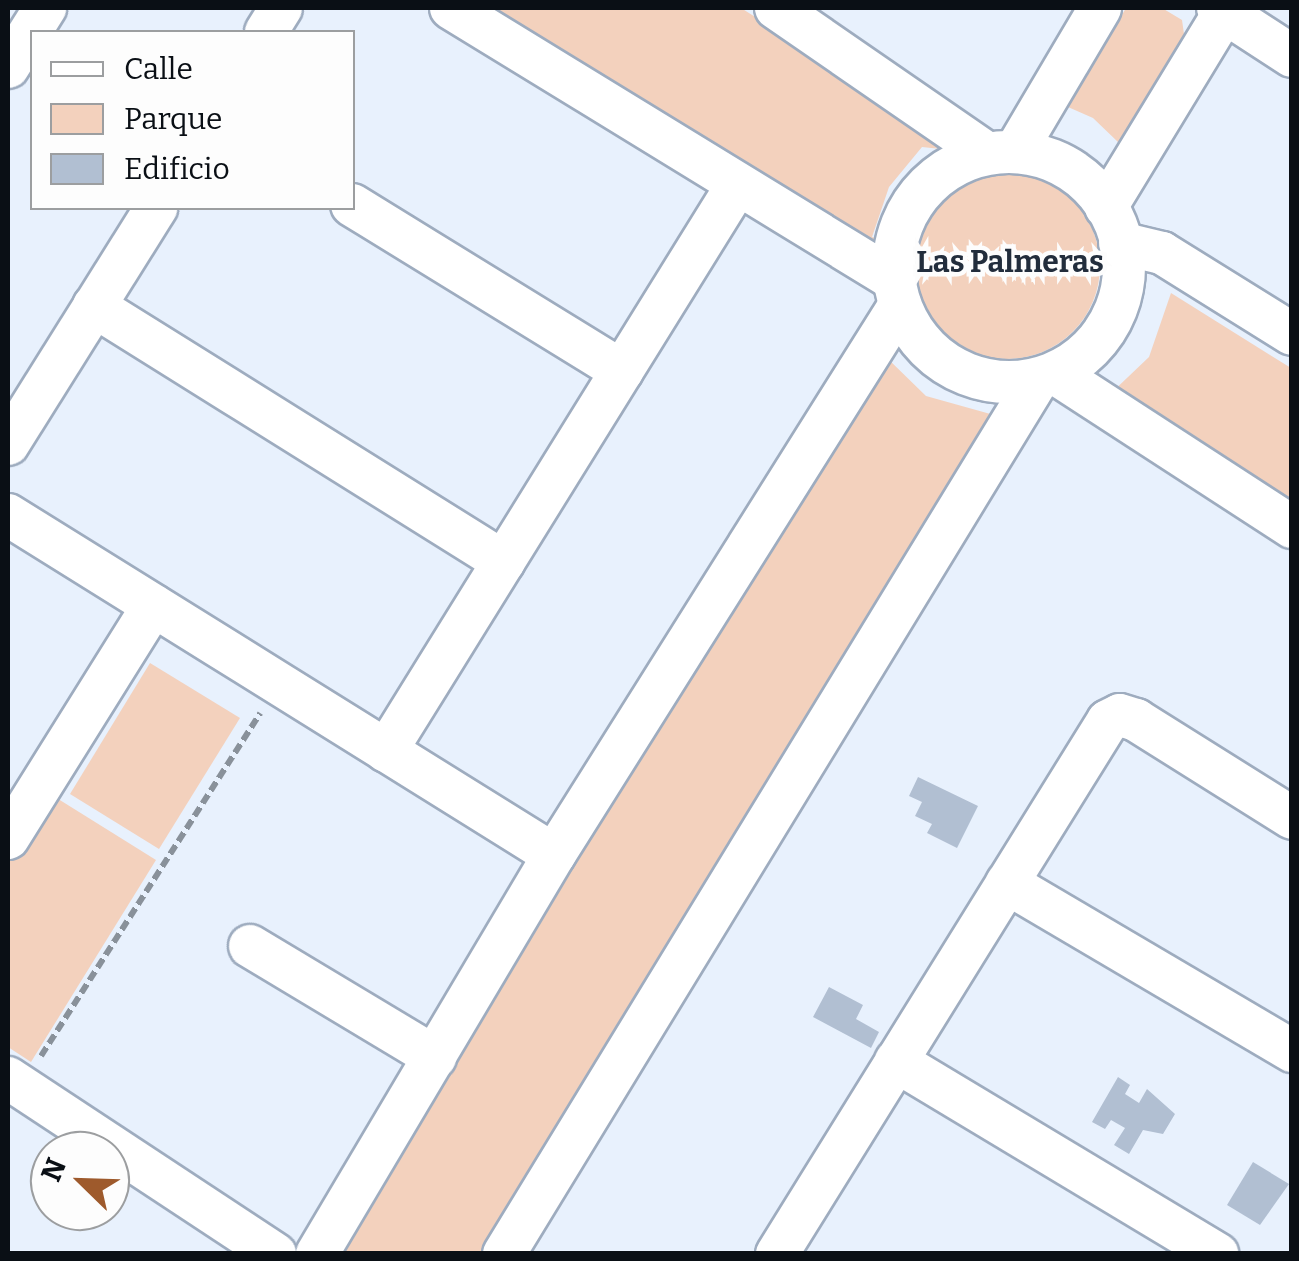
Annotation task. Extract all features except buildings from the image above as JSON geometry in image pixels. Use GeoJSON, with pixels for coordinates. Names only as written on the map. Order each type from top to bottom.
{"type":"FeatureCollection","features":[{"type":"Feature","properties":{"kind":"street"},"geometry":{"type":"LineString","coordinates":[[31,30],[45,8]]}},
{"type":"Feature","properties":{"kind":"street"},"geometry":{"type":"LineString","coordinates":[[267,30],[281,8]]}},
{"type":"Feature","properties":{"kind":"street"},"geometry":{"type":"LineString","coordinates":[[451,8],[898,293]]}},
{"type":"Feature","properties":{"kind":"street"},"geometry":{"type":"LineString","coordinates":[[776,8],[1000,152],[1062,164],[1113,225],[1292,334]]}},
{"type":"Feature","properties":{"kind":"street"},"geometry":{"type":"LineString","coordinates":[[1100,8],[1000,152],[949,167],[920,193],[900,228],[898,293],[919,339],[946,364],[979,378],[1048,377],[1292,527]]}},
{"type":"Feature","properties":{"kind":"street"},"geometry":{"type":"LineString","coordinates":[[504,1254],[1048,377],[1107,326],[1120,293],[1113,225],[1223,9],[1292,56]]}},
{"type":"Feature","properties":{"kind":"street"},"geometry":{"type":"LineString","coordinates":[[8,68],[30,32]]}},
{"type":"Feature","properties":{"kind":"street"},"geometry":{"type":"LineString","coordinates":[[386,751],[736,187]]}},
{"type":"Feature","properties":{"kind":"street"},"geometry":{"type":"LineString","coordinates":[[355,207],[622,371]]}},
{"type":"Feature","properties":{"kind":"street"},"geometry":{"type":"LineString","coordinates":[[8,444],[155,210]]}},
{"type":"Feature","properties":{"kind":"street"},"geometry":{"type":"LineString","coordinates":[[317,1254],[554,855],[898,293]]}},
{"type":"Feature","properties":{"kind":"street"},"geometry":{"type":"LineString","coordinates":[[94,306],[504,562]]}},
{"type":"Feature","properties":{"kind":"street"},"geometry":{"type":"LineString","coordinates":[[8,516],[554,855]]}},
{"type":"Feature","properties":{"kind":"street"},"geometry":{"type":"LineString","coordinates":[[8,838],[153,606]]}},
{"type":"Feature","properties":{"kind":"street"},"geometry":{"type":"LineString","coordinates":[[789,1250],[896,1061],[1108,721],[1120,715],[1292,818]]}},
{"type":"Feature","properties":{"kind":"street"},"geometry":{"type":"LineString","coordinates":[[1007,882],[1292,1051]]}},
{"type":"Feature","properties":{"kind":"street"},"geometry":{"type":"LineString","coordinates":[[250,946],[435,1057]]}},
{"type":"Feature","properties":{"kind":"street"},"geometry":{"type":"LineString","coordinates":[[896,1061],[1217,1254]]}},
{"type":"Feature","properties":{"kind":"street"},"geometry":{"type":"LineString","coordinates":[[14,1082],[275,1254]]}},
{"type":"Feature","properties":{"kind":"path"},"geometry":{"type":"LineString","coordinates":[[14,1082],[279,684]]}},
{"type":"Feature","properties":{"kind":"green space"},"geometry":{"type":"Polygon","coordinates":[[[477,8],[741,8],[942,135],[941,149],[922,147],[889,187],[872,237],[885,241],[871,250],[477,8]]]}},
{"type":"Feature","properties":{"kind":"green space"},"geometry":{"type":"Polygon","coordinates":[[[1126,8],[1162,8],[1182,20],[1184,34],[1119,143],[1093,118],[1068,107],[1126,8]]]}},
{"type":"Feature","properties":{"kind":"green space"},"geometry":{"type":"Polygon","coordinates":[[[1007,173],[1043,180],[1073,200],[1093,230],[1100,266],[1093,302],[1073,332],[1043,352],[1007,359],[971,352],[941,332],[921,302],[914,266],[921,230],[941,200],[971,180],[1007,173]]]}},
{"type":"Feature","properties":{"kind":"green space"},"geometry":{"type":"Polygon","coordinates":[[[1171,293],[1291,368],[1291,513],[1107,397],[1149,357],[1171,293]]]}},
{"type":"Feature","properties":{"kind":"green space"},"geometry":{"type":"Polygon","coordinates":[[[885,356],[926,396],[994,415],[481,1253],[331,1254],[885,356]]]}},
{"type":"Feature","properties":{"kind":"green space"},"geometry":{"type":"Polygon","coordinates":[[[150,663],[240,718],[159,849],[70,794],[150,663]]]}},
{"type":"Feature","properties":{"kind":"green space"},"geometry":{"type":"Polygon","coordinates":[[[47,792],[156,860],[31,1062],[8,1047],[8,855],[47,792]]]}},
{"type":"Feature","properties":{"kind":"district","name":"Las Palmeras"},"geometry":{"type":"Point","coordinates":[1010,262]}}]}
